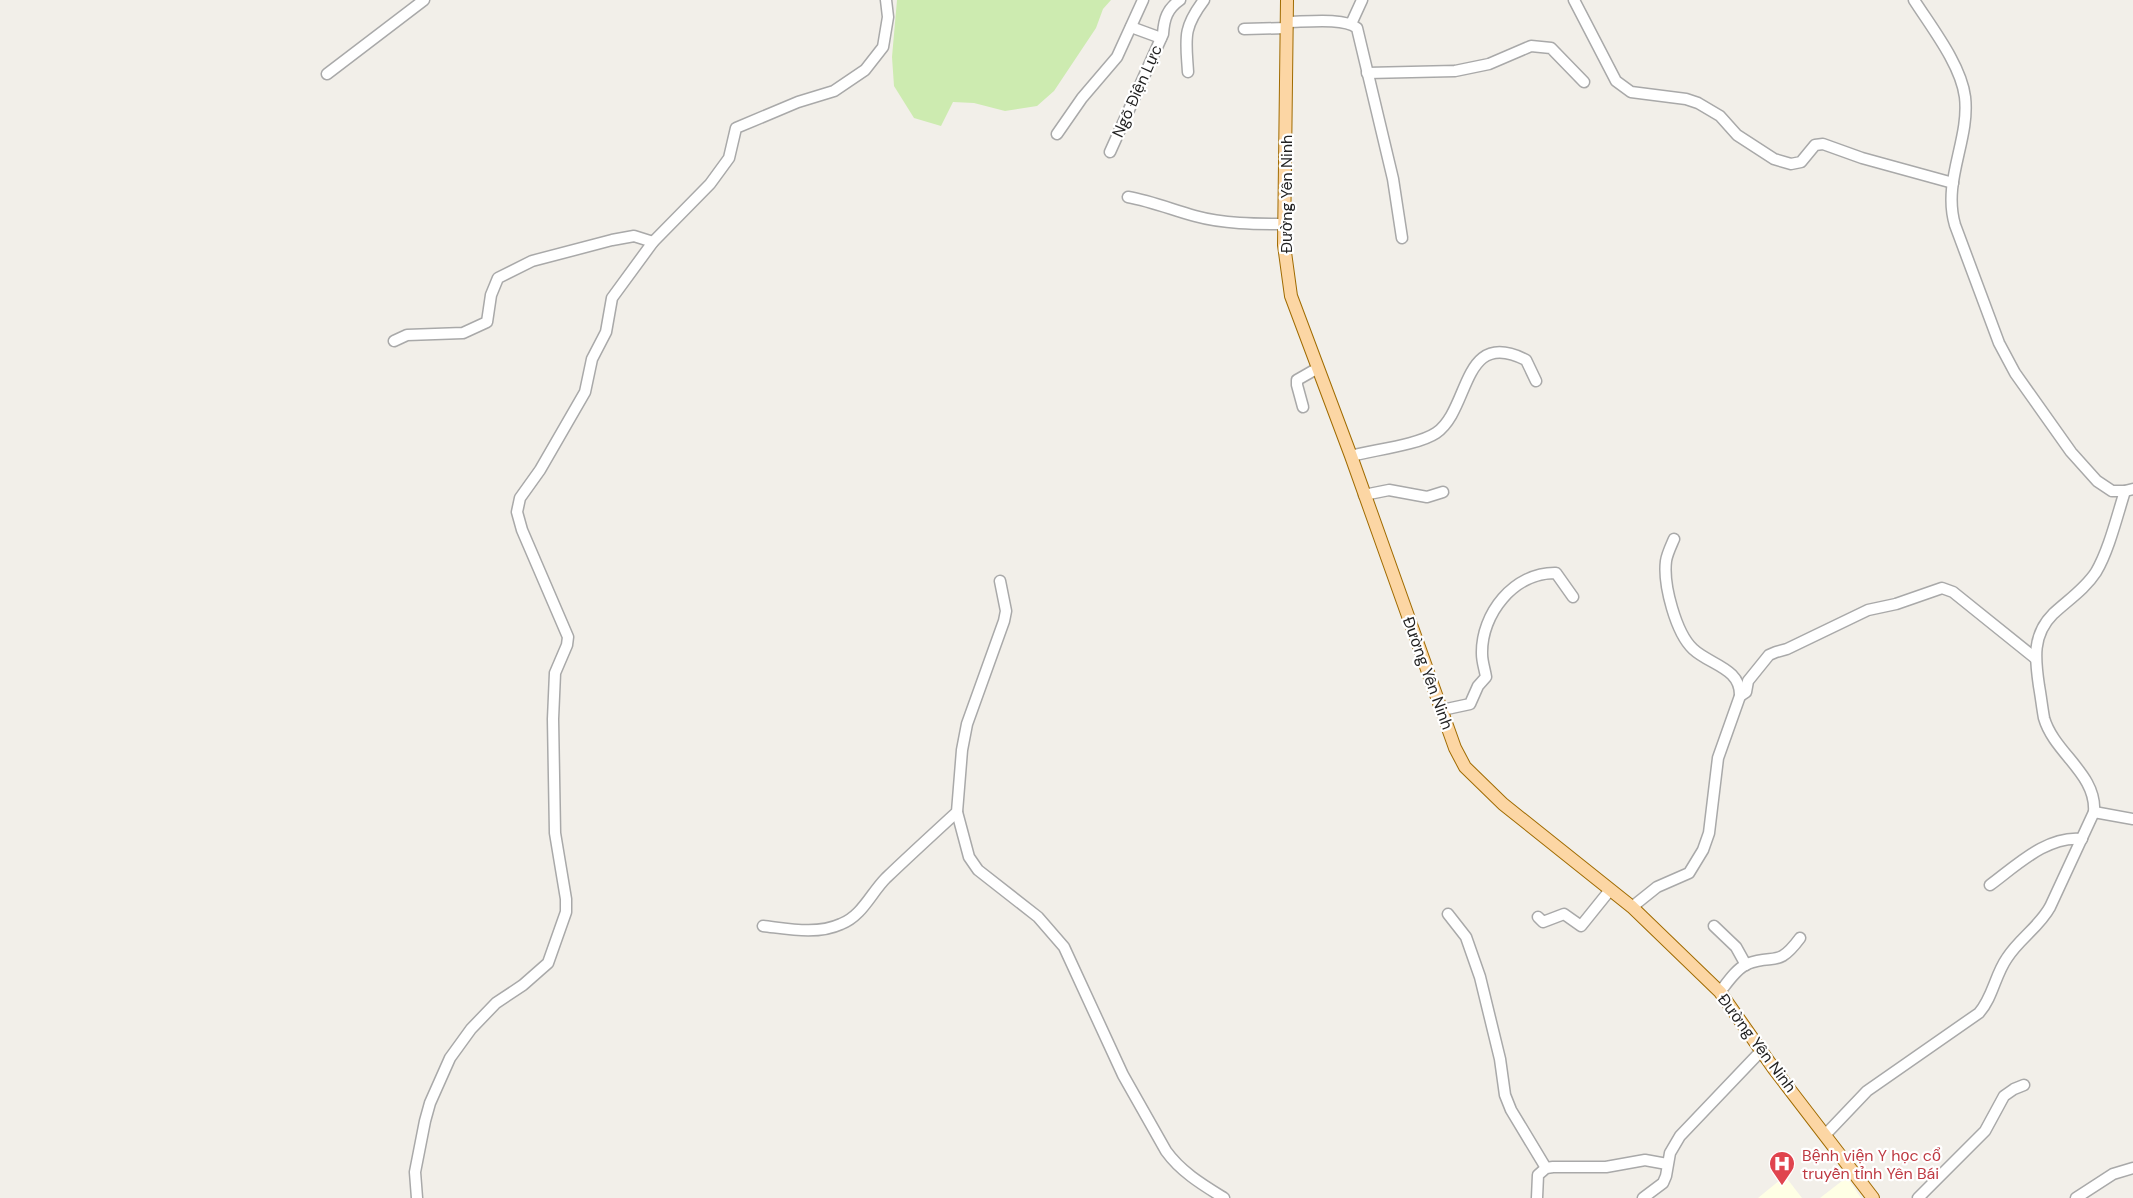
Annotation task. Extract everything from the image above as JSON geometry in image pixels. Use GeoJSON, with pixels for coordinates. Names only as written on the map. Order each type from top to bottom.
{"type":"FeatureCollection","features":[{"type":"Feature","properties":{"kind":"main road","name":"Đường Yên Ninh"},"geometry":{"type":"LineString","coordinates":[[1287,0],[1284,245],[1291,296],[1351,456],[1455,748],[1470,772],[1503,804],[1632,907],[1720,992],[1874,1198]]}},
{"type":"Feature","properties":{"kind":"street"},"geometry":{"type":"LineString","coordinates":[[327,74],[392,27],[424,0]]}},
{"type":"Feature","properties":{"kind":"street"},"geometry":{"type":"LineString","coordinates":[[417,1198],[415,1172],[425,1121],[430,1103],[450,1058],[465,1037],[496,1003],[523,985],[548,963],[566,912],[555,833],[553,719],[555,673],[568,637],[522,530],[517,512],[520,498],[540,470],[585,392],[592,359],[606,332],[612,298],[653,242],[711,184],[729,158],[736,128],[798,102],[834,91],[865,70],[883,47],[888,17],[886,0]]}},
{"type":"Feature","properties":{"kind":"street"},"geometry":{"type":"LineString","coordinates":[[1057,134],[1117,57],[1143,0]]}},
{"type":"Feature","properties":{"kind":"street","name":"Ngõ Điện Lực"},"geometry":{"type":"LineString","coordinates":[[1110,152],[1163,34],[1164,19],[1180,0]]}},
{"type":"Feature","properties":{"kind":"street"},"geometry":{"type":"LineString","coordinates":[[1188,72],[1185,34],[1189,22],[1203,0]]}},
{"type":"Feature","properties":{"kind":"street"},"geometry":{"type":"LineString","coordinates":[[1351,24],[1362,0]]}},
{"type":"Feature","properties":{"kind":"street"},"geometry":{"type":"LineString","coordinates":[[1574,0],[1616,81],[1631,92],[1686,99],[1698,103],[1720,116],[1730,129],[1774,159],[1791,164],[1801,162],[1815,145],[1823,144],[1862,158],[1953,183]]}},
{"type":"Feature","properties":{"kind":"street"},"geometry":{"type":"LineString","coordinates":[[1826,1134],[1874,1086],[1979,1013],[1988,1001],[2009,955],[2047,913],[2082,839],[2094,812],[2094,801],[2088,785],[2053,738],[2047,725],[2035,658],[2039,636],[2048,621],[2083,588],[2099,566],[2129,490],[2107,489],[2070,452],[2009,362],[1999,343],[1951,209],[1965,113],[1963,85],[1956,68],[1914,0]]}},
{"type":"Feature","properties":{"kind":"street"},"geometry":{"type":"LineString","coordinates":[[1244,29],[1340,21],[1351,24],[1358,32],[1393,179],[1402,238]]}},
{"type":"Feature","properties":{"kind":"street"},"geometry":{"type":"LineString","coordinates":[[1131,27],[1161,38]]}},
{"type":"Feature","properties":{"kind":"street"},"geometry":{"type":"LineString","coordinates":[[1367,73],[1455,71],[1489,64],[1531,46],[1551,48],[1584,82]]}},
{"type":"Feature","properties":{"kind":"street"},"geometry":{"type":"LineString","coordinates":[[1128,197],[1197,216],[1248,224],[1284,224]]}},
{"type":"Feature","properties":{"kind":"street"},"geometry":{"type":"LineString","coordinates":[[394,341],[407,335],[463,333],[487,322],[491,295],[498,278],[532,261],[552,258],[568,251],[634,236],[653,242]]}},
{"type":"Feature","properties":{"kind":"street"},"geometry":{"type":"LineString","coordinates":[[1351,456],[1420,440],[1435,434],[1450,417],[1474,366],[1488,355],[1503,353],[1517,355],[1526,360],[1536,381]]}},
{"type":"Feature","properties":{"kind":"street"},"geometry":{"type":"LineString","coordinates":[[1304,407],[1297,385],[1298,380],[1318,368]]}},
{"type":"Feature","properties":{"kind":"street"},"geometry":{"type":"LineString","coordinates":[[1364,495],[1389,490],[1426,497],[1443,492]]}},
{"type":"Feature","properties":{"kind":"street"},"geometry":{"type":"LineString","coordinates":[[1632,907],[1657,887],[1689,873],[1703,850],[1709,833],[1718,758],[1740,696],[1735,677],[1696,651],[1684,639],[1678,627],[1666,574],[1666,561],[1674,539]]}},
{"type":"Feature","properties":{"kind":"street"},"geometry":{"type":"LineString","coordinates":[[1442,710],[1470,704],[1478,686],[1486,677],[1482,655],[1484,635],[1495,608],[1515,585],[1523,579],[1556,573],[1574,597]]}},
{"type":"Feature","properties":{"kind":"street"},"geometry":{"type":"LineString","coordinates":[[1000,581],[1006,611],[1004,621],[966,724],[962,750],[957,812],[969,857],[978,870],[1038,917],[1064,947],[1108,1045],[1166,1151],[1173,1161],[1201,1184],[1224,1198]]}},
{"type":"Feature","properties":{"kind":"street"},"geometry":{"type":"LineString","coordinates":[[1740,696],[1746,692],[1748,681],[1769,656],[1868,610],[1896,604],[1942,588],[1953,592],[2035,658]]}},
{"type":"Feature","properties":{"kind":"street"},"geometry":{"type":"LineString","coordinates":[[763,926],[805,930],[827,928],[850,919],[863,907],[884,880],[957,812]]}},
{"type":"Feature","properties":{"kind":"street"},"geometry":{"type":"LineString","coordinates":[[2094,812],[2133,819]]}},
{"type":"Feature","properties":{"kind":"street"},"geometry":{"type":"LineString","coordinates":[[1990,885],[2050,844],[2070,837],[2082,839]]}},
{"type":"Feature","properties":{"kind":"street"},"geometry":{"type":"LineString","coordinates":[[1538,917],[1547,922],[1564,914],[1581,926],[1610,890]]}},
{"type":"Feature","properties":{"kind":"street"},"geometry":{"type":"LineString","coordinates":[[1448,914],[1466,936],[1480,977],[1500,1059],[1505,1095],[1511,1110],[1546,1168]]}},
{"type":"Feature","properties":{"kind":"street"},"geometry":{"type":"LineString","coordinates":[[1714,927],[1736,947],[1746,965]]}},
{"type":"Feature","properties":{"kind":"street"},"geometry":{"type":"LineString","coordinates":[[1720,992],[1740,968],[1782,957],[1800,938]]}},
{"type":"Feature","properties":{"kind":"street"},"geometry":{"type":"LineString","coordinates":[[1643,1198],[1663,1183],[1672,1148],[1680,1136],[1762,1050]]}},
{"type":"Feature","properties":{"kind":"street"},"geometry":{"type":"LineString","coordinates":[[1918,1198],[1985,1131],[2004,1096],[2024,1085]]}},
{"type":"Feature","properties":{"kind":"street"},"geometry":{"type":"LineString","coordinates":[[1538,1198],[1538,1175],[1546,1168],[1606,1167],[1645,1160],[1667,1164]]}},
{"type":"Feature","properties":{"kind":"street"},"geometry":{"type":"LineString","coordinates":[[2076,1198],[2113,1174],[2133,1168]]}},
{"type":"Feature","properties":{"kind":"shaded area","name":"Bệnh viện Y học cổ truyền tỉnh Yên Bái"},"geometry":{"type":"Polygon","coordinates":[[[1785,1176],[1802,1198],[1758,1198],[1785,1176]]]}},
{"type":"Feature","properties":{"kind":"shaded area","name":"Bệnh viện Y học cổ truyền tỉnh Yên Bái"},"geometry":{"type":"Polygon","coordinates":[[[1847,1177],[1861,1198],[1820,1198],[1847,1177]]]}},
{"type":"Feature","properties":{"kind":"green space"},"geometry":{"type":"Polygon","coordinates":[[[897,0],[1111,0],[1103,9],[1096,28],[1054,91],[1037,106],[1005,111],[974,103],[953,102],[941,126],[914,118],[894,86],[892,57],[897,0]]]}},
{"type":"Feature","properties":{"kind":"place","name":"Bệnh viện Y học cổ truyền tỉnh Yên Bái"},"geometry":{"type":"Point","coordinates":[1782,1187]}}]}
